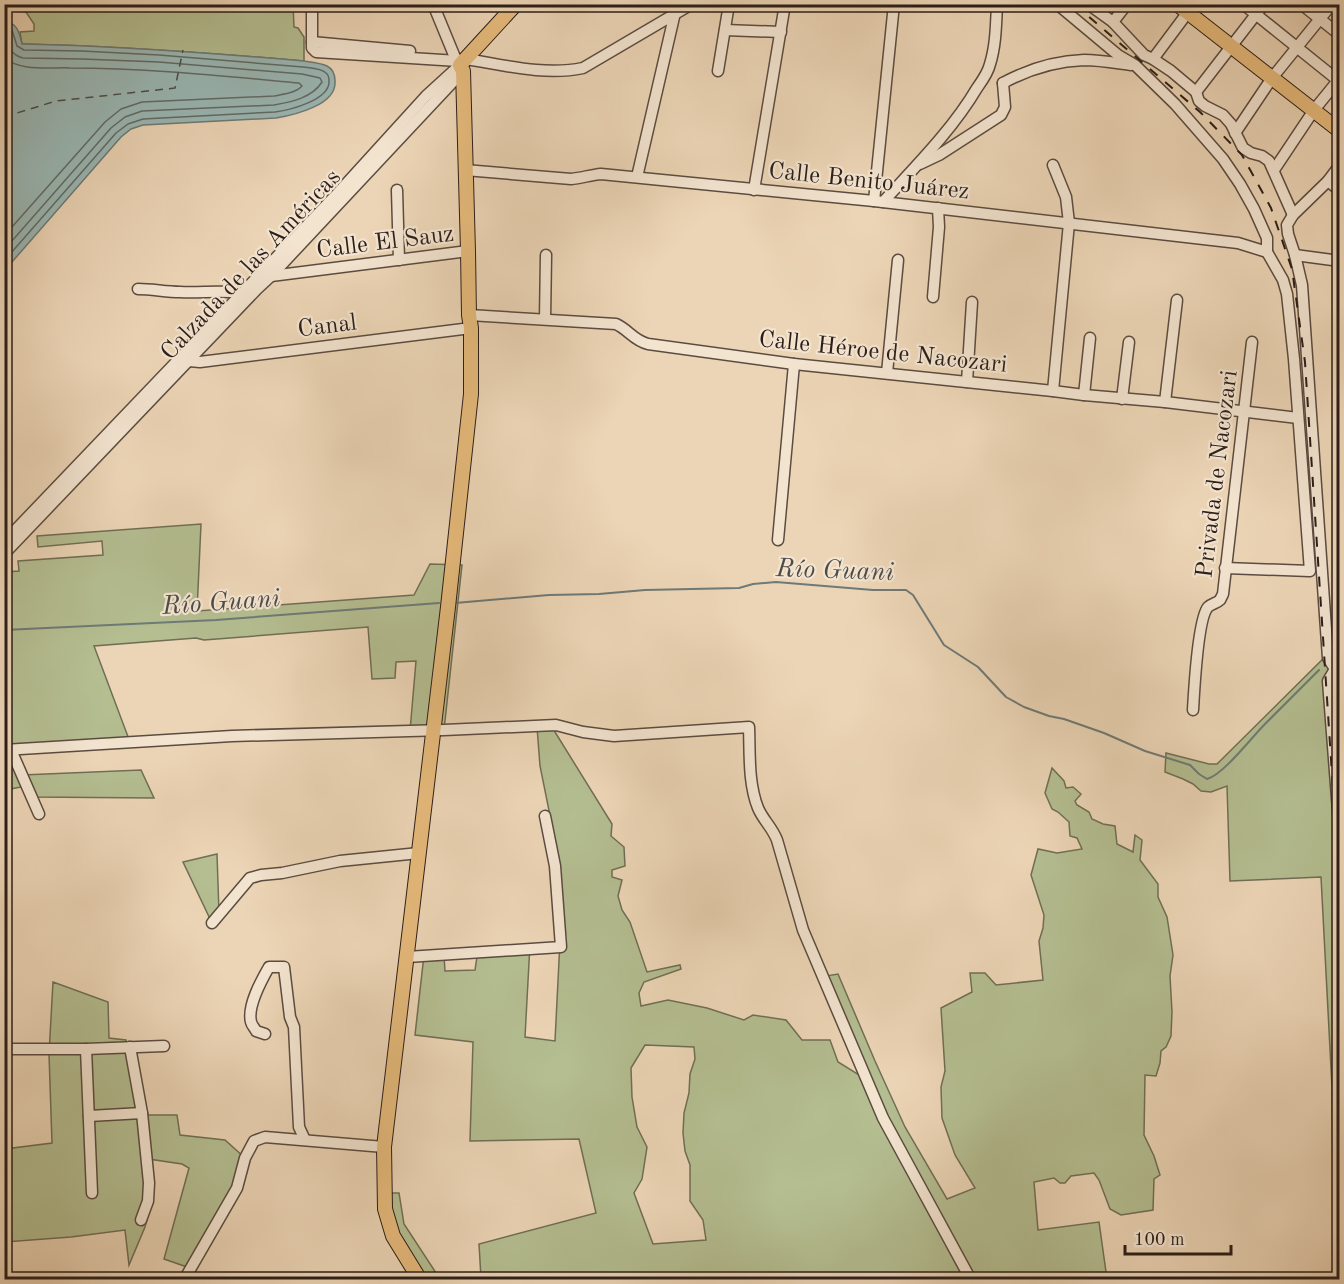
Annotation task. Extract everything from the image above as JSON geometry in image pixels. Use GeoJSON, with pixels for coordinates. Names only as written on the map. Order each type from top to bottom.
{"type":"FeatureCollection","features":[{"type":"Feature","properties":{"kind":"main road","name":"Calzada de las Américas"},"geometry":{"type":"LineString","coordinates":[[462,62],[520,6]]}},
{"type":"Feature","properties":{"kind":"main road"},"geometry":{"type":"LineString","coordinates":[[1186,7],[1231,46],[1340,131]]}},
{"type":"Feature","properties":{"kind":"main road"},"geometry":{"type":"LineString","coordinates":[[420,1280],[393,1236],[385,1209],[384,1147],[434,730],[471,394],[462,62]]}},
{"type":"Feature","properties":{"kind":"street"},"geometry":{"type":"LineString","coordinates":[[312,4],[312,48],[316,52],[392,53],[518,68],[560,70],[583,68],[614,52],[676,10],[693,4]]}},
{"type":"Feature","properties":{"kind":"street"},"geometry":{"type":"LineString","coordinates":[[433,4],[462,62]]}},
{"type":"Feature","properties":{"kind":"street"},"geometry":{"type":"LineString","coordinates":[[718,71],[729,4]]}},
{"type":"Feature","properties":{"kind":"street"},"geometry":{"type":"LineString","coordinates":[[754,190],[785,4]]}},
{"type":"Feature","properties":{"kind":"street"},"geometry":{"type":"LineString","coordinates":[[879,202],[894,4]]}},
{"type":"Feature","properties":{"kind":"street"},"geometry":{"type":"LineString","coordinates":[[879,202],[918,165],[968,104],[990,66],[996,38],[997,4]]}},
{"type":"Feature","properties":{"kind":"street"},"geometry":{"type":"LineString","coordinates":[[1057,4],[1118,55],[1135,65],[1175,104],[1223,159],[1254,209],[1267,238],[1267,252],[1283,280],[1287,294],[1294,358],[1310,571],[1225,568]]}},
{"type":"Feature","properties":{"kind":"street"},"geometry":{"type":"LineString","coordinates":[[1088,4],[1113,22],[1144,55],[1171,71],[1196,92],[1199,101],[1205,106],[1222,115],[1231,124],[1243,147],[1269,162],[1293,215]]}},
{"type":"Feature","properties":{"kind":"street"},"geometry":{"type":"LineString","coordinates":[[1113,22],[1127,4]]}},
{"type":"Feature","properties":{"kind":"street"},"geometry":{"type":"LineString","coordinates":[[1243,4],[1339,80],[1314,110],[1274,170]]}},
{"type":"Feature","properties":{"kind":"street"},"geometry":{"type":"LineString","coordinates":[[1196,92],[1264,4]]}},
{"type":"Feature","properties":{"kind":"street"},"geometry":{"type":"LineString","coordinates":[[1301,4],[1340,35]]}},
{"type":"Feature","properties":{"kind":"street"},"geometry":{"type":"LineString","coordinates":[[1235,133],[1272,78],[1332,4]]}},
{"type":"Feature","properties":{"kind":"street"},"geometry":{"type":"LineString","coordinates":[[1153,59],[1186,7]]}},
{"type":"Feature","properties":{"kind":"street"},"geometry":{"type":"LineString","coordinates":[[637,177],[676,10]]}},
{"type":"Feature","properties":{"kind":"street"},"geometry":{"type":"LineString","coordinates":[[725,30],[781,32]]}},
{"type":"Feature","properties":{"kind":"street"},"geometry":{"type":"LineString","coordinates":[[1003,83],[1022,73],[1053,64],[1083,60],[1135,65]]}},
{"type":"Feature","properties":{"kind":"street","name":"Calzada de las Américas"},"geometry":{"type":"LineString","coordinates":[[4,554],[8,542],[131,416],[189,361],[462,62]]}},
{"type":"Feature","properties":{"kind":"street"},"geometry":{"type":"LineString","coordinates":[[918,165],[939,155],[1001,115],[1005,107],[1003,83],[990,66]]}},
{"type":"Feature","properties":{"kind":"street"},"geometry":{"type":"LineString","coordinates":[[1053,165],[1066,197],[1069,223],[1053,391]]}},
{"type":"Feature","properties":{"kind":"street"},"geometry":{"type":"LineString","coordinates":[[1339,824],[1329,681],[1335,671],[1331,662],[1302,285],[1287,225],[1293,215],[1328,181],[1340,165]]}},
{"type":"Feature","properties":{"kind":"street","name":"Calle Benito Juárez"},"geometry":{"type":"LineString","coordinates":[[465,170],[571,179],[601,174],[637,177],[938,208],[1238,243],[1267,252]]}},
{"type":"Feature","properties":{"kind":"street"},"geometry":{"type":"LineString","coordinates":[[1328,181],[1340,191]]}},
{"type":"Feature","properties":{"kind":"street"},"geometry":{"type":"LineString","coordinates":[[397,190],[399,260]]}},
{"type":"Feature","properties":{"kind":"street"},"geometry":{"type":"LineString","coordinates":[[933,297],[939,227],[938,208]]}},
{"type":"Feature","properties":{"kind":"street","name":"Calle El Sauz"},"geometry":{"type":"LineString","coordinates":[[268,273],[468,251]]}},
{"type":"Feature","properties":{"kind":"street"},"geometry":{"type":"LineString","coordinates":[[545,319],[546,255]]}},
{"type":"Feature","properties":{"kind":"street"},"geometry":{"type":"LineString","coordinates":[[1295,255],[1340,261]]}},
{"type":"Feature","properties":{"kind":"street"},"geometry":{"type":"LineString","coordinates":[[887,373],[898,260]]}},
{"type":"Feature","properties":{"kind":"street","name":"Calzada de las Américas"},"geometry":{"type":"LineString","coordinates":[[131,416],[242,293],[268,273]]}},
{"type":"Feature","properties":{"kind":"street"},"geometry":{"type":"LineString","coordinates":[[138,289],[178,293],[214,291],[242,293]]}},
{"type":"Feature","properties":{"kind":"street"},"geometry":{"type":"LineString","coordinates":[[1165,402],[1178,300]]}},
{"type":"Feature","properties":{"kind":"street"},"geometry":{"type":"LineString","coordinates":[[967,382],[972,302]]}},
{"type":"Feature","properties":{"kind":"street","name":"Calle Héroe de Nacozari"},"geometry":{"type":"LineString","coordinates":[[470,321],[545,319],[616,324],[634,339],[648,344],[794,364],[1298,418]]}},
{"type":"Feature","properties":{"kind":"street","name":"Canal"},"geometry":{"type":"LineString","coordinates":[[189,361],[200,362],[470,321]]}},
{"type":"Feature","properties":{"kind":"street"},"geometry":{"type":"LineString","coordinates":[[1084,395],[1090,338]]}},
{"type":"Feature","properties":{"kind":"street"},"geometry":{"type":"LineString","coordinates":[[1122,399],[1128,342]]}},
{"type":"Feature","properties":{"kind":"street","name":"Privada de Nacozari"},"geometry":{"type":"LineString","coordinates":[[1193,710],[1197,654],[1204,616],[1209,605],[1220,600],[1223,594],[1252,342]]}},
{"type":"Feature","properties":{"kind":"street"},"geometry":{"type":"LineString","coordinates":[[778,540],[794,364]]}},
{"type":"Feature","properties":{"kind":"street"},"geometry":{"type":"LineString","coordinates":[[39,814],[8,750],[232,736],[556,725],[583,732],[614,736],[749,727],[754,796],[758,810],[773,829],[777,840],[802,930],[883,1118],[971,1280]]}},
{"type":"Feature","properties":{"kind":"street"},"geometry":{"type":"LineString","coordinates":[[407,957],[561,947],[555,866],[545,816]]}},
{"type":"Feature","properties":{"kind":"street"},"geometry":{"type":"LineString","coordinates":[[212,923],[250,878],[261,874],[282,873],[340,861],[419,853]]}},
{"type":"Feature","properties":{"kind":"street"},"geometry":{"type":"LineString","coordinates":[[265,1034],[256,1031],[251,1022],[254,996],[269,967],[284,967],[290,1017],[294,1027],[299,1127],[305,1140]]}},
{"type":"Feature","properties":{"kind":"street"},"geometry":{"type":"LineString","coordinates":[[4,1050],[164,1046]]}},
{"type":"Feature","properties":{"kind":"street"},"geometry":{"type":"LineString","coordinates":[[130,1047],[142,1113],[149,1184],[148,1201],[141,1220]]}},
{"type":"Feature","properties":{"kind":"street"},"geometry":{"type":"LineString","coordinates":[[86,1049],[92,1193]]}},
{"type":"Feature","properties":{"kind":"street"},"geometry":{"type":"LineString","coordinates":[[88,1116],[142,1113]]}},
{"type":"Feature","properties":{"kind":"street"},"geometry":{"type":"LineString","coordinates":[[184,1280],[237,1188],[245,1158],[254,1141],[265,1137],[384,1147]]}},
{"type":"Feature","properties":{"kind":"green space"},"geometry":{"type":"Polygon","coordinates":[[[11,5],[293,5],[294,27],[298,28],[304,37],[304,61],[164,50],[22,44],[20,32],[34,31],[34,24],[26,12],[15,11],[11,5]]]}},
{"type":"Feature","properties":{"kind":"green space"},"geometry":{"type":"Polygon","coordinates":[[[201,524],[197,611],[414,595],[430,564],[462,565],[444,730],[410,731],[416,661],[396,662],[395,678],[372,679],[368,627],[94,646],[130,742],[11,750],[22,775],[141,770],[154,798],[32,797],[26,786],[5,790],[5,572],[19,571],[18,561],[103,555],[102,541],[38,547],[37,536],[201,524]]]}},
{"type":"Feature","properties":{"kind":"green space"},"geometry":{"type":"Polygon","coordinates":[[[1335,647],[1340,715],[1339,1279],[1334,1279],[1333,1254],[1338,1253],[1333,1190],[1332,1087],[1321,877],[1230,881],[1227,786],[1211,792],[1201,791],[1193,784],[1165,772],[1166,753],[1217,764],[1335,647]]]}},
{"type":"Feature","properties":{"kind":"green space"},"geometry":{"type":"Polygon","coordinates":[[[556,725],[555,732],[612,824],[611,836],[624,847],[625,866],[612,870],[612,877],[622,880],[618,896],[622,910],[630,922],[647,972],[680,965],[681,969],[644,982],[639,993],[641,1006],[668,1000],[707,1008],[744,1020],[753,1015],[786,1020],[802,1040],[830,1040],[838,1062],[859,1075],[820,977],[838,974],[905,1127],[947,1199],[975,1188],[955,1155],[942,1118],[941,1087],[945,1071],[941,1008],[972,992],[970,973],[985,973],[996,985],[1043,980],[1039,941],[1044,915],[1031,875],[1038,849],[1057,853],[1082,849],[1077,838],[1070,836],[1069,822],[1052,809],[1045,793],[1052,768],[1064,781],[1066,788],[1073,787],[1081,794],[1075,801],[1077,805],[1089,812],[1092,819],[1115,826],[1117,844],[1133,852],[1135,835],[1142,840],[1140,860],[1158,884],[1158,897],[1167,917],[1173,955],[1170,976],[1171,1036],[1166,1047],[1161,1051],[1156,1076],[1145,1075],[1144,1135],[1160,1175],[1154,1179],[1153,1210],[1121,1215],[1110,1209],[1094,1173],[1071,1176],[1065,1183],[1060,1183],[1054,1178],[1034,1182],[1038,1230],[1099,1222],[1107,1279],[440,1279],[481,1278],[479,1244],[596,1213],[579,1139],[470,1141],[473,1042],[415,1035],[424,955],[444,956],[445,971],[475,970],[478,950],[530,944],[525,1037],[555,1041],[560,941],[559,860],[540,766],[537,727],[556,725]],[[645,1045],[631,1068],[632,1097],[637,1127],[647,1147],[642,1179],[634,1193],[653,1244],[706,1240],[703,1220],[690,1201],[690,1165],[685,1151],[683,1133],[690,1074],[695,1059],[694,1047],[645,1045]]]}},
{"type":"Feature","properties":{"kind":"green space"},"geometry":{"type":"Polygon","coordinates":[[[217,854],[219,913],[212,923],[183,862],[217,854]]]}},
{"type":"Feature","properties":{"kind":"green space"},"geometry":{"type":"Polygon","coordinates":[[[53,982],[108,1002],[109,1038],[126,1040],[143,1115],[177,1115],[180,1135],[225,1140],[245,1158],[237,1188],[190,1268],[164,1259],[189,1168],[182,1164],[148,1159],[151,1205],[145,1227],[129,1265],[125,1230],[5,1242],[5,1149],[52,1143],[49,1054],[53,982]]]}},
{"type":"Feature","properties":{"kind":"green space"},"geometry":{"type":"Polygon","coordinates":[[[384,1193],[399,1193],[404,1224],[440,1279],[420,1279],[408,1261],[384,1193]]]}},
{"type":"Feature","properties":{"kind":"water"},"geometry":{"type":"Polygon","coordinates":[[[5,21],[15,26],[22,44],[164,50],[319,63],[329,67],[333,72],[334,89],[322,102],[284,117],[143,125],[131,129],[121,137],[5,270],[5,21]]]}},
{"type":"Feature","properties":{"kind":"waterway","name":"Río Guani"},"geometry":{"type":"LineString","coordinates":[[455,603],[549,595],[739,588],[776,582],[873,590],[906,590],[913,595],[944,645],[978,667],[1006,697],[1024,707],[1064,719],[1145,751],[1190,765],[1207,779],[1221,771],[1319,670]]}},
{"type":"Feature","properties":{"kind":"waterway","name":"Río Guani"},"geometry":{"type":"LineString","coordinates":[[4,630],[216,620],[439,603]]}},
{"type":"Feature","properties":{"kind":"waterway","name":"Río Guani"},"geometry":{"type":"LineString","coordinates":[[1332,657],[1340,624]]}},
{"type":"Feature","properties":{"kind":"ferry route"},"geometry":{"type":"LineString","coordinates":[[4,117],[56,101],[175,88],[183,50]]}},
{"type":"Feature","properties":{"kind":"railway"},"geometry":{"type":"LineString","coordinates":[[1074,4],[1200,112],[1242,155],[1271,208],[1292,269],[1305,362],[1340,897]]}}]}
